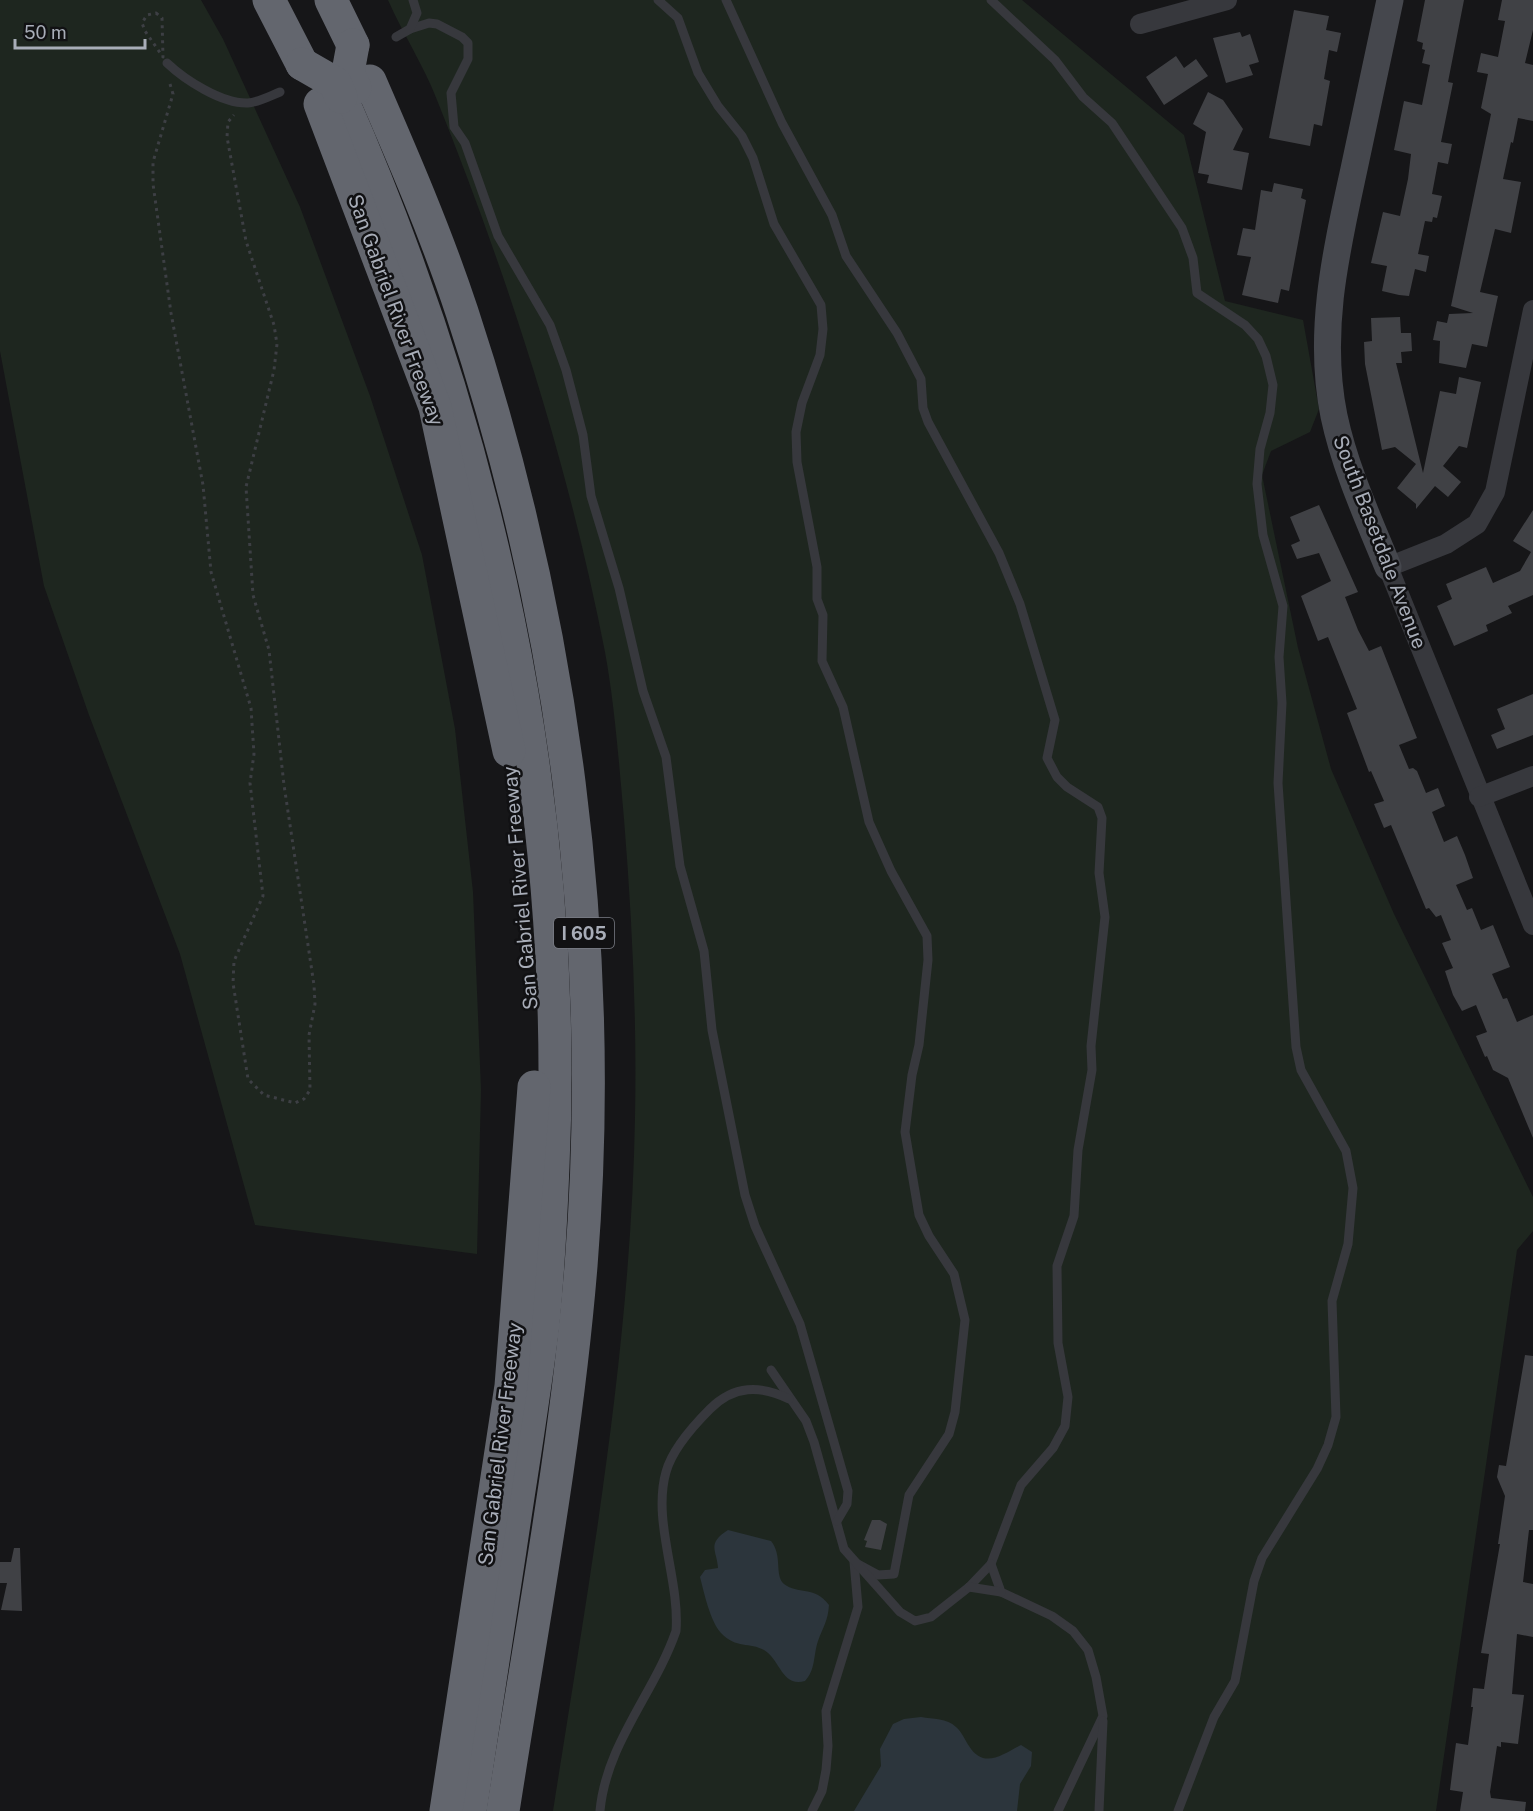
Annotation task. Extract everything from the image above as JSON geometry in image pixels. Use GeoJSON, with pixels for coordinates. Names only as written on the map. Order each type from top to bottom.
{"type":"FeatureCollection","features":[{"type":"Feature","properties":{"kind":"highway"},"geometry":{"type":"LineString","coordinates":[[269,0],[297,53],[346,93],[394,182],[454,343],[494,477],[533,653],[562,864],[572,1050],[564,1277],[540,1470],[483,1811]]}},
{"type":"Feature","properties":{"kind":"highway","name":"San Gabriel River Freeway"},"geometry":{"type":"LineString","coordinates":[[341,21],[346,93],[435,407],[508,744],[527,920],[534,1089],[511,1386],[446,1811]]}},
{"type":"Feature","properties":{"kind":"highway"},"geometry":{"type":"LineString","coordinates":[[346,93],[430,322],[491,534],[518,670],[534,772],[552,983],[555,1077],[553,1165],[543,1323],[470,1811]]}},
{"type":"Feature","properties":{"kind":"highway","name":"San Gabriel River Freeway"},"geometry":{"type":"LineString","coordinates":[[346,93],[411,175],[460,308],[509,469],[539,596],[555,684],[566,758],[584,934],[588,1127],[577,1312],[564,1420],[503,1811]]}},
{"type":"Feature","properties":{"kind":"street"},"geometry":{"type":"LineString","coordinates":[[1140,24],[1227,0]]}},
{"type":"Feature","properties":{"kind":"street","name":"South Basetdale Avenue"},"geometry":{"type":"LineString","coordinates":[[1390,0],[1338,240],[1327,304],[1327,355],[1334,417],[1350,473],[1479,797],[1533,925]]}},
{"type":"Feature","properties":{"kind":"street"},"geometry":{"type":"LineString","coordinates":[[1388,567],[1446,544],[1477,524],[1495,492],[1533,310]]}},
{"type":"Feature","properties":{"kind":"street"},"geometry":{"type":"LineString","coordinates":[[1479,797],[1533,776]]}},
{"type":"Feature","properties":{"kind":"lane"},"geometry":{"type":"LineString","coordinates":[[410,29],[417,13],[413,0]]}},
{"type":"Feature","properties":{"kind":"lane"},"geometry":{"type":"LineString","coordinates":[[658,0],[678,18],[698,72],[718,106],[742,136],[753,158],[774,224],[821,305],[823,329],[820,355],[802,403],[796,432],[797,462],[817,567],[817,599],[823,615],[822,661],[843,707],[869,822],[891,871],[927,936],[928,960],[919,1045],[912,1075],[904,1132],[919,1215],[929,1236],[954,1274],[965,1320],[959,1381],[949,1434],[909,1496],[894,1574],[878,1575],[854,1562]]}},
{"type":"Feature","properties":{"kind":"lane"},"geometry":{"type":"LineString","coordinates":[[726,0],[782,123],[832,214],[846,256],[897,333],[921,379],[923,408],[928,422],[1011,579],[1055,720],[1047,758],[1057,777],[1067,787],[1098,807],[1102,818],[1099,873],[1105,918],[1091,1046],[1090,1090],[1078,1150],[1074,1216],[1057,1266],[1058,1343],[1068,1397],[1065,1426],[1053,1448],[1021,1485],[991,1564],[969,1587],[931,1617],[915,1621],[900,1612],[844,1549],[806,1421],[771,1370]]}},
{"type":"Feature","properties":{"kind":"lane"},"geometry":{"type":"LineString","coordinates":[[991,0],[1055,60],[1083,97],[1112,123],[1182,228],[1193,258],[1197,293],[1245,325],[1258,339],[1266,356],[1273,386],[1260,449],[1257,484],[1263,535],[1283,606],[1278,783],[1295,1036],[1301,1070],[1346,1151],[1353,1188],[1348,1245],[1332,1301],[1336,1417],[1328,1445],[1317,1469],[1262,1558],[1254,1581],[1235,1681],[1214,1717],[1178,1811]]}},
{"type":"Feature","properties":{"kind":"lane"},"geometry":{"type":"LineString","coordinates":[[396,37],[410,29],[429,23],[437,24],[462,37],[468,43],[468,59],[451,93],[454,127],[465,143],[498,236],[550,325],[566,370],[583,435],[591,496],[619,588],[643,691],[666,757],[680,866],[704,951],[712,1030],[745,1196],[755,1226],[800,1324],[846,1482],[847,1504],[837,1521]]}},
{"type":"Feature","properties":{"kind":"lane"},"geometry":{"type":"LineString","coordinates":[[165,60],[176,71],[233,101],[255,102],[280,92]]}},
{"type":"Feature","properties":{"kind":"lane"},"geometry":{"type":"LineString","coordinates":[[600,1811],[604,1785],[620,1744],[676,1631],[678,1611],[663,1508],[666,1471],[675,1453],[703,1416],[730,1394],[746,1388],[764,1389],[789,1399]]}},
{"type":"Feature","properties":{"kind":"lane"},"geometry":{"type":"LineString","coordinates":[[812,1811],[822,1791],[826,1770],[828,1746],[826,1711],[858,1607],[854,1562]]}},
{"type":"Feature","properties":{"kind":"lane"},"geometry":{"type":"LineString","coordinates":[[991,1564],[995,1583],[1001,1592]]}},
{"type":"Feature","properties":{"kind":"lane"},"geometry":{"type":"LineString","coordinates":[[969,1587],[1001,1592],[1052,1616],[1072,1631],[1088,1650],[1103,1716],[1099,1811]]}},
{"type":"Feature","properties":{"kind":"lane"},"geometry":{"type":"LineString","coordinates":[[1058,1811],[1103,1716]]}},
{"type":"Feature","properties":{"kind":"path"},"geometry":{"type":"LineString","coordinates":[[165,60],[145,31],[142,22],[147,15],[156,13],[162,18],[165,60],[173,94],[153,162],[159,237],[203,485],[211,572],[232,640],[252,720],[254,754],[250,783],[263,896],[234,962],[235,1008],[248,1079],[264,1095],[295,1103],[304,1098],[310,1090],[309,1035],[315,1004],[314,984],[284,785],[269,650],[253,595],[246,487],[274,370],[277,344],[274,325],[246,241],[227,137],[228,122],[236,112],[255,102]]}},
{"type":"Feature","properties":{"kind":"shaded area"},"geometry":{"type":"Polygon","coordinates":[[[0,0],[201,0],[223,39],[300,207],[370,396],[422,555],[455,729],[473,892],[481,1090],[477,1254],[255,1225],[180,954],[89,715],[44,586],[0,351],[0,0]]]}},
{"type":"Feature","properties":{"kind":"shaded area"},"geometry":{"type":"Polygon","coordinates":[[[388,0],[1022,0],[1184,135],[1225,301],[1303,320],[1319,409],[1310,432],[1271,451],[1262,475],[1298,648],[1331,769],[1394,914],[1533,1197],[1533,1231],[1517,1250],[1436,1811],[553,1811],[594,1552],[626,1291],[635,1117],[635,1005],[624,819],[614,715],[605,652],[555,441],[512,304],[463,168],[426,75],[388,0]]]}},
{"type":"Feature","properties":{"kind":"shaded area"},"geometry":{"type":"Polygon","coordinates":[[[728,1530],[771,1541],[777,1553],[779,1576],[784,1584],[812,1592],[829,1605],[816,1647],[813,1667],[805,1681],[797,1682],[786,1677],[764,1650],[732,1641],[717,1628],[700,1577],[705,1570],[718,1568],[715,1543],[728,1530]]]}},
{"type":"Feature","properties":{"kind":"shaded area"},"geometry":{"type":"Polygon","coordinates":[[[921,1717],[940,1719],[952,1724],[960,1731],[975,1753],[987,1759],[1001,1756],[1021,1745],[1032,1752],[1031,1766],[1020,1784],[1017,1811],[854,1811],[881,1766],[880,1749],[893,1724],[904,1719],[921,1717]]]}},
{"type":"Feature","properties":{"kind":"building"},"geometry":{"type":"Polygon","coordinates":[[[1425,0],[1464,0],[1448,82],[1453,83],[1441,142],[1452,144],[1448,164],[1438,162],[1432,194],[1442,196],[1437,218],[1433,217],[1432,222],[1425,221],[1418,254],[1429,256],[1426,272],[1415,269],[1409,296],[1382,291],[1387,266],[1371,263],[1383,212],[1400,216],[1408,179],[1411,154],[1394,150],[1404,101],[1422,105],[1430,65],[1422,63],[1425,50],[1422,49],[1423,43],[1417,41],[1425,0]]]}},
{"type":"Feature","properties":{"kind":"building"},"geometry":{"type":"Polygon","coordinates":[[[1502,0],[1533,0],[1533,30],[1525,63],[1533,65],[1533,121],[1518,118],[1513,143],[1511,142],[1503,179],[1521,182],[1511,233],[1495,229],[1480,292],[1498,296],[1487,347],[1472,344],[1466,368],[1439,363],[1440,341],[1433,340],[1437,321],[1447,323],[1449,314],[1473,313],[1451,306],[1491,114],[1481,108],[1488,74],[1477,72],[1481,53],[1498,57],[1505,21],[1498,20],[1502,0]]]}},
{"type":"Feature","properties":{"kind":"building"},"geometry":{"type":"Polygon","coordinates":[[[1294,10],[1329,16],[1326,30],[1341,33],[1337,52],[1329,50],[1324,79],[1330,81],[1322,126],[1314,124],[1310,146],[1269,138],[1294,10]]]}},
{"type":"Feature","properties":{"kind":"building"},"geometry":{"type":"Polygon","coordinates":[[[1240,32],[1242,37],[1250,34],[1259,62],[1249,65],[1253,75],[1226,83],[1213,38],[1240,32]]]}},
{"type":"Feature","properties":{"kind":"building"},"geometry":{"type":"Polygon","coordinates":[[[1176,56],[1184,68],[1196,59],[1208,76],[1164,105],[1146,77],[1176,56]]]}},
{"type":"Feature","properties":{"kind":"building"},"geometry":{"type":"Polygon","coordinates":[[[1208,92],[1223,100],[1243,129],[1233,150],[1249,153],[1242,190],[1207,183],[1209,175],[1198,173],[1206,132],[1193,124],[1208,92]]]}},
{"type":"Feature","properties":{"kind":"building"},"geometry":{"type":"Polygon","coordinates":[[[1274,183],[1303,189],[1301,198],[1306,200],[1289,291],[1281,289],[1278,303],[1242,295],[1251,257],[1237,255],[1243,228],[1255,230],[1261,190],[1272,192],[1274,183]]]}},
{"type":"Feature","properties":{"kind":"building"},"geometry":{"type":"Polygon","coordinates":[[[1400,317],[1401,333],[1411,333],[1412,351],[1401,352],[1402,363],[1396,363],[1423,473],[1440,391],[1456,394],[1459,377],[1481,382],[1467,448],[1459,446],[1443,466],[1461,482],[1448,497],[1435,486],[1416,509],[1416,504],[1397,488],[1416,464],[1395,447],[1382,450],[1365,364],[1364,342],[1372,341],[1371,318],[1400,317]]]}},
{"type":"Feature","properties":{"kind":"building"},"geometry":{"type":"Polygon","coordinates":[[[1319,505],[1358,592],[1345,597],[1358,630],[1369,651],[1381,646],[1417,738],[1399,745],[1409,769],[1413,768],[1417,771],[1426,793],[1438,788],[1445,806],[1432,812],[1444,842],[1457,836],[1465,855],[1473,878],[1456,885],[1467,910],[1472,908],[1481,930],[1493,925],[1510,967],[1492,974],[1503,999],[1507,998],[1517,1022],[1533,1015],[1533,1138],[1508,1078],[1493,1070],[1476,1036],[1487,1032],[1476,1005],[1462,1011],[1453,995],[1445,971],[1453,968],[1442,943],[1451,940],[1441,915],[1436,917],[1429,908],[1426,909],[1391,825],[1384,828],[1374,804],[1384,801],[1371,771],[1369,772],[1347,713],[1357,709],[1328,637],[1318,641],[1301,596],[1331,581],[1319,553],[1297,559],[1291,545],[1300,541],[1290,517],[1319,505]]]}},
{"type":"Feature","properties":{"kind":"building"},"geometry":{"type":"Polygon","coordinates":[[[1533,510],[1533,595],[1508,606],[1512,613],[1486,625],[1488,631],[1454,646],[1437,606],[1452,599],[1446,584],[1486,567],[1493,583],[1520,571],[1531,552],[1513,541],[1533,510]]]}},
{"type":"Feature","properties":{"kind":"building"},"geometry":{"type":"Polygon","coordinates":[[[1533,694],[1533,735],[1497,749],[1491,735],[1505,729],[1497,709],[1533,694]]]}},
{"type":"Feature","properties":{"kind":"building"},"geometry":{"type":"Polygon","coordinates":[[[1525,1355],[1533,1356],[1533,1530],[1529,1530],[1523,1582],[1533,1584],[1533,1637],[1517,1634],[1512,1694],[1524,1695],[1518,1744],[1501,1742],[1501,1747],[1497,1746],[1490,1792],[1491,1798],[1526,1802],[1525,1811],[1460,1811],[1463,1792],[1450,1790],[1456,1743],[1468,1745],[1473,1688],[1484,1689],[1489,1654],[1481,1653],[1500,1544],[1498,1544],[1505,1496],[1497,1477],[1499,1465],[1506,1466],[1525,1355]]]}},
{"type":"Feature","properties":{"kind":"building"},"geometry":{"type":"Polygon","coordinates":[[[872,1520],[880,1520],[887,1524],[881,1550],[865,1547],[867,1541],[864,1540],[872,1520]]]}},
{"type":"Feature","properties":{"kind":"building"},"geometry":{"type":"Polygon","coordinates":[[[14,1548],[20,1548],[22,1611],[1,1610],[7,1583],[0,1583],[0,1562],[11,1562],[14,1548]]]}}]}
